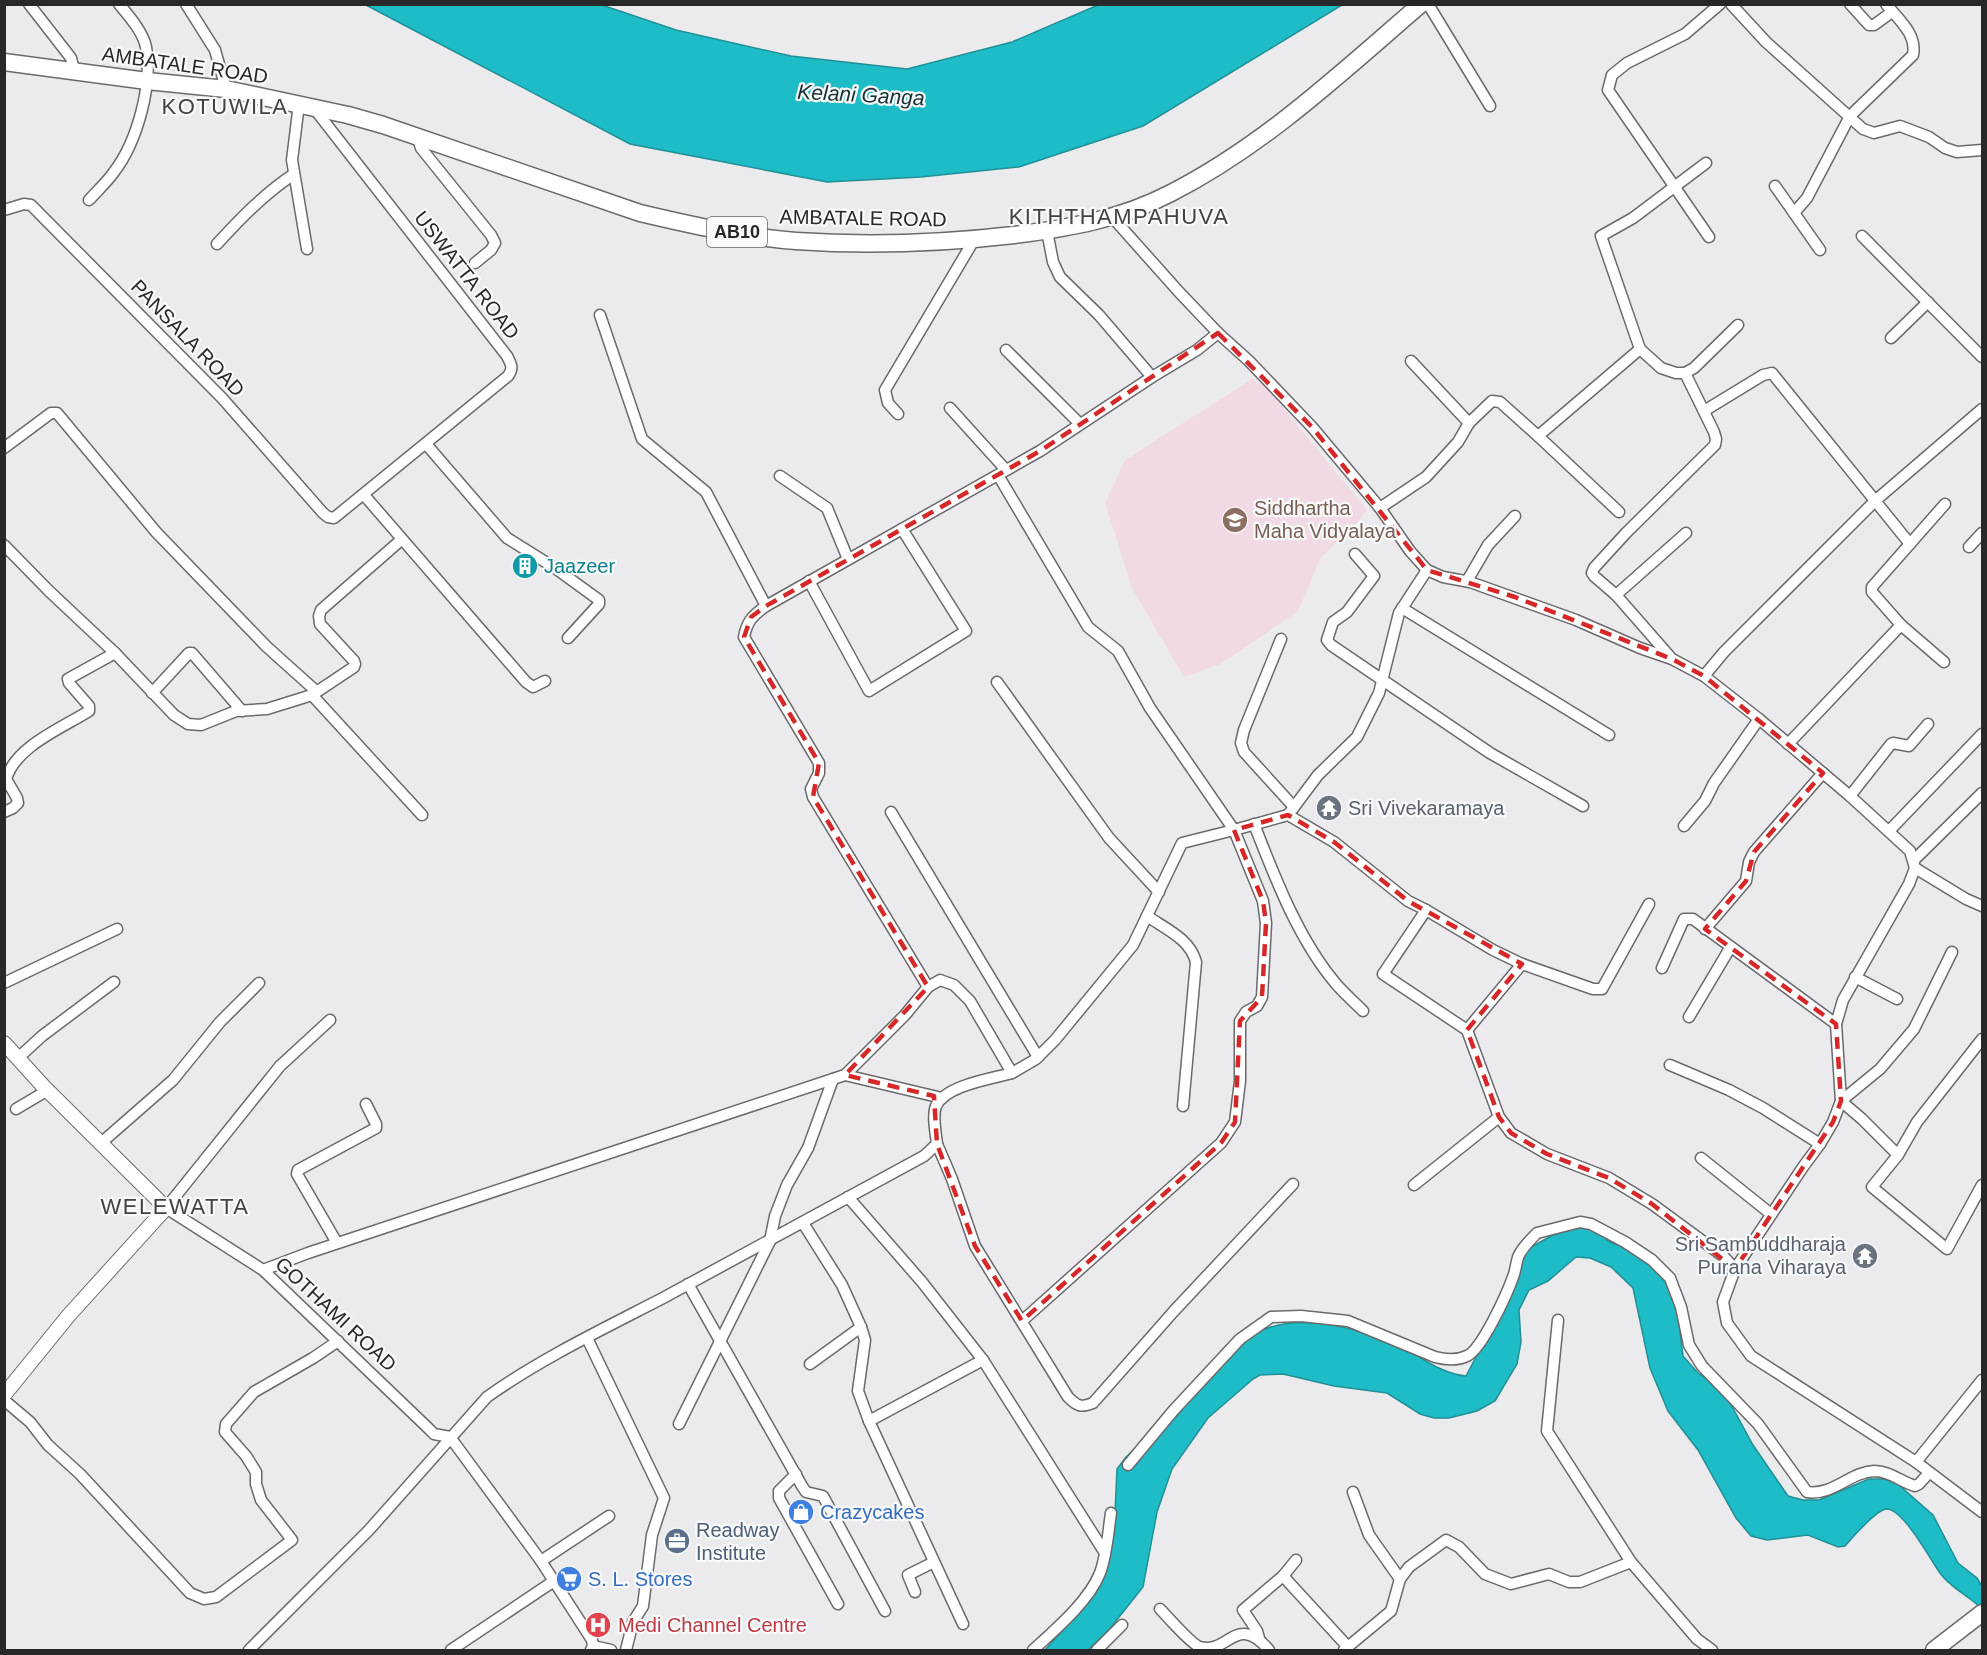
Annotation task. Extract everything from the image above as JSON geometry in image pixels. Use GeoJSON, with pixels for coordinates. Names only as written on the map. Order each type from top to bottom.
{"type":"FeatureCollection","features":[{"type":"Feature","properties":{"kind":"main road","name":"AMBATALE ROAD"},"geometry":{"type":"LineString","coordinates":[[4,62],[226,89],[306,106],[383,125],[640,213],[673,221],[795,241],[829,243],[974,240],[1047,231],[1113,218],[1172,193],[1259,138],[1304,105],[1421,4]]}},
{"type":"Feature","properties":{"kind":"main road"},"geometry":{"type":"LineString","coordinates":[[1934,1650],[1983,1614]]}},
{"type":"Feature","properties":{"kind":"street"},"geometry":{"type":"LineString","coordinates":[[30,4],[71,58],[74,70]]}},
{"type":"Feature","properties":{"kind":"street"},"geometry":{"type":"LineString","coordinates":[[89,200],[115,172],[138,129],[147,81],[146,46],[133,21],[119,4]]}},
{"type":"Feature","properties":{"kind":"street"},"geometry":{"type":"LineString","coordinates":[[186,4],[215,50],[226,89]]}},
{"type":"Feature","properties":{"kind":"street"},"geometry":{"type":"LineString","coordinates":[[1428,4],[1490,106]]}},
{"type":"Feature","properties":{"kind":"street"},"geometry":{"type":"LineString","coordinates":[[1709,237],[1608,90],[1612,75],[1627,63],[1686,34],[1719,4]]}},
{"type":"Feature","properties":{"kind":"street"},"geometry":{"type":"LineString","coordinates":[[1731,4],[1766,42],[1863,129],[1874,133],[1900,126],[1929,136],[1945,147],[1958,152],[1983,150]]}},
{"type":"Feature","properties":{"kind":"street"},"geometry":{"type":"LineString","coordinates":[[1794,213],[1807,198],[1850,117],[1913,55],[1915,46],[1909,32],[1889,8],[1874,25],[1869,25],[1850,4]]}},
{"type":"Feature","properties":{"kind":"street"},"geometry":{"type":"LineString","coordinates":[[306,106],[292,160],[308,249]]}},
{"type":"Feature","properties":{"kind":"street","name":"USWATTA ROAD"},"geometry":{"type":"LineString","coordinates":[[306,106],[512,365],[508,376],[334,518]]}},
{"type":"Feature","properties":{"kind":"street"},"geometry":{"type":"LineString","coordinates":[[418,138],[421,148],[495,243],[491,250],[475,263]]}},
{"type":"Feature","properties":{"kind":"street"},"geometry":{"type":"LineString","coordinates":[[1706,163],[1633,218],[1601,236],[1640,349],[1661,368],[1676,374],[1685,373],[1694,368],[1738,325]]}},
{"type":"Feature","properties":{"kind":"street"},"geometry":{"type":"LineString","coordinates":[[217,244],[253,206],[294,174]]}},
{"type":"Feature","properties":{"kind":"street"},"geometry":{"type":"LineString","coordinates":[[1775,186],[1820,250]]}},
{"type":"Feature","properties":{"kind":"street","name":"PANSALA ROAD"},"geometry":{"type":"LineString","coordinates":[[4,210],[24,204],[31,205],[222,398],[323,513],[334,518]]}},
{"type":"Feature","properties":{"kind":"street"},"geometry":{"type":"LineString","coordinates":[[1113,218],[1218,333],[1249,361],[1312,426],[1380,508],[1410,551],[1427,570],[1467,581],[1576,620],[1640,648],[1672,659],[1704,676],[1760,719],[1850,796],[1910,851],[1914,864],[1966,899],[1983,906]]}},
{"type":"Feature","properties":{"kind":"street"},"geometry":{"type":"LineString","coordinates":[[1047,231],[1053,261],[1060,277],[1099,315],[1152,377]]}},
{"type":"Feature","properties":{"kind":"street"},"geometry":{"type":"LineString","coordinates":[[1862,236],[1983,357]]}},
{"type":"Feature","properties":{"kind":"street"},"geometry":{"type":"LineString","coordinates":[[898,414],[888,403],[885,390],[974,240]]}},
{"type":"Feature","properties":{"kind":"street"},"geometry":{"type":"LineString","coordinates":[[1891,338],[1928,302]]}},
{"type":"Feature","properties":{"kind":"street"},"geometry":{"type":"LineString","coordinates":[[600,315],[642,439],[706,492],[766,606]]}},
{"type":"Feature","properties":{"kind":"street"},"geometry":{"type":"LineString","coordinates":[[928,987],[813,796],[811,789],[819,773],[819,763],[744,638],[751,616],[1040,451],[1197,350],[1218,333]]}},
{"type":"Feature","properties":{"kind":"street"},"geometry":{"type":"LineString","coordinates":[[1538,436],[1640,349]]}},
{"type":"Feature","properties":{"kind":"street"},"geometry":{"type":"LineString","coordinates":[[1006,350],[1080,424]]}},
{"type":"Feature","properties":{"kind":"street"},"geometry":{"type":"LineString","coordinates":[[1411,362],[1468,423]]}},
{"type":"Feature","properties":{"kind":"street"},"geometry":{"type":"LineString","coordinates":[[1672,659],[1616,595],[1592,573],[1626,533],[1714,445],[1716,439],[1685,373]]}},
{"type":"Feature","properties":{"kind":"street"},"geometry":{"type":"LineString","coordinates":[[1704,411],[1763,375],[1772,373],[1910,544]]}},
{"type":"Feature","properties":{"kind":"street"},"geometry":{"type":"LineString","coordinates":[[1380,508],[1426,477],[1458,442],[1468,423],[1492,401],[1500,402],[1619,512]]}},
{"type":"Feature","properties":{"kind":"street"},"geometry":{"type":"LineString","coordinates":[[950,408],[1002,472],[1088,627],[1118,651],[1150,708],[1234,830],[1263,901],[1266,923],[1262,997],[1257,1006],[1245,1012],[1240,1021],[1240,1081],[1235,1122],[1221,1143],[1022,1321]]}},
{"type":"Feature","properties":{"kind":"street"},"geometry":{"type":"LineString","coordinates":[[1704,676],[1724,652],[1876,500],[1983,409]]}},
{"type":"Feature","properties":{"kind":"street"},"geometry":{"type":"LineString","coordinates":[[4,448],[51,413],[57,413],[156,532],[314,693],[422,815]]}},
{"type":"Feature","properties":{"kind":"street"},"geometry":{"type":"LineString","coordinates":[[426,444],[507,538],[555,568],[599,600],[599,604],[568,638]]}},
{"type":"Feature","properties":{"kind":"street"},"geometry":{"type":"LineString","coordinates":[[780,476],[827,508],[848,559]]}},
{"type":"Feature","properties":{"kind":"street"},"geometry":{"type":"LineString","coordinates":[[364,495],[526,682],[533,687],[544,681]]}},
{"type":"Feature","properties":{"kind":"street"},"geometry":{"type":"LineString","coordinates":[[1944,662],[1901,625],[1872,592],[1872,587],[1945,504]]}},
{"type":"Feature","properties":{"kind":"street"},"geometry":{"type":"LineString","coordinates":[[1467,581],[1488,545],[1515,516]]}},
{"type":"Feature","properties":{"kind":"street"},"geometry":{"type":"LineString","coordinates":[[809,581],[869,691],[966,631],[902,529]]}},
{"type":"Feature","properties":{"kind":"street"},"geometry":{"type":"LineString","coordinates":[[1616,595],[1686,533]]}},
{"type":"Feature","properties":{"kind":"street"},"geometry":{"type":"LineString","coordinates":[[1969,547],[1983,533]]}},
{"type":"Feature","properties":{"kind":"street"},"geometry":{"type":"LineString","coordinates":[[4,545],[115,653],[174,715],[188,724],[201,725],[236,711],[267,709],[314,693],[356,664],[320,624],[321,610],[401,540]]}},
{"type":"Feature","properties":{"kind":"street"},"geometry":{"type":"LineString","coordinates":[[1354,554],[1374,576],[1347,612],[1333,622],[1328,640],[1331,645],[1491,753],[1583,806]]}},
{"type":"Feature","properties":{"kind":"street"},"geometry":{"type":"LineString","coordinates":[[1293,1184],[1174,1311],[1093,1403],[1085,1407],[1076,1406],[1068,1397],[975,1246],[952,1179],[937,1144],[935,1108],[952,1090],[1012,1073],[1038,1057],[1055,1040],[1133,945],[1182,843],[1234,830],[1291,811],[1318,774],[1357,737],[1383,682],[1399,614],[1427,570]]}},
{"type":"Feature","properties":{"kind":"street"},"geometry":{"type":"LineString","coordinates":[[1402,608],[1609,735]]}},
{"type":"Feature","properties":{"kind":"street"},"geometry":{"type":"LineString","coordinates":[[1788,744],[1901,625]]}},
{"type":"Feature","properties":{"kind":"street"},"geometry":{"type":"LineString","coordinates":[[1281,639],[1244,730],[1240,743],[1244,752],[1291,811],[1408,901],[1522,964],[1593,989],[1602,989],[1649,904]]}},
{"type":"Feature","properties":{"kind":"street"},"geometry":{"type":"LineString","coordinates":[[4,812],[18,803],[6,779],[12,764],[24,751],[89,711],[89,706],[68,679],[115,653]]}},
{"type":"Feature","properties":{"kind":"street"},"geometry":{"type":"LineString","coordinates":[[152,693],[189,653],[192,653],[242,711]]}},
{"type":"Feature","properties":{"kind":"street"},"geometry":{"type":"LineString","coordinates":[[997,682],[1109,838],[1159,892]]}},
{"type":"Feature","properties":{"kind":"street"},"geometry":{"type":"LineString","coordinates":[[1684,826],[1705,801],[1714,783],[1760,719]]}},
{"type":"Feature","properties":{"kind":"street"},"geometry":{"type":"LineString","coordinates":[[1850,796],[1891,744],[1909,746],[1928,724]]}},
{"type":"Feature","properties":{"kind":"street"},"geometry":{"type":"LineString","coordinates":[[1889,831],[1983,734]]}},
{"type":"Feature","properties":{"kind":"street"},"geometry":{"type":"LineString","coordinates":[[1705,929],[1746,881],[1749,862],[1754,852],[1823,773]]}},
{"type":"Feature","properties":{"kind":"street"},"geometry":{"type":"LineString","coordinates":[[1982,793],[1914,864],[1909,884],[1843,1000],[1836,1024],[1841,1101],[1833,1122],[1735,1269],[1723,1302],[1727,1323],[1751,1356],[1916,1462],[1983,1512]]}},
{"type":"Feature","properties":{"kind":"street"},"geometry":{"type":"LineString","coordinates":[[891,812],[1038,1057]]}},
{"type":"Feature","properties":{"kind":"street"},"geometry":{"type":"LineString","coordinates":[[1254,824],[1276,880],[1313,953],[1337,985],[1363,1011]]}},
{"type":"Feature","properties":{"kind":"street"},"geometry":{"type":"LineString","coordinates":[[1426,910],[1383,975],[1467,1030],[1499,1117],[1511,1133],[1547,1154],[1609,1178],[1652,1204],[1723,1256],[1735,1269]]}},
{"type":"Feature","properties":{"kind":"street"},"geometry":{"type":"LineString","coordinates":[[1147,916],[1185,942],[1194,952],[1196,962],[1183,1106]]}},
{"type":"Feature","properties":{"kind":"street"},"geometry":{"type":"LineString","coordinates":[[1662,968],[1684,919],[1693,919],[1836,1024]]}},
{"type":"Feature","properties":{"kind":"street"},"geometry":{"type":"LineString","coordinates":[[4,983],[117,928]]}},
{"type":"Feature","properties":{"kind":"street"},"geometry":{"type":"LineString","coordinates":[[1689,1017],[1730,948]]}},
{"type":"Feature","properties":{"kind":"street"},"geometry":{"type":"LineString","coordinates":[[1841,1101],[1880,1069],[1914,1029],[1952,952]]}},
{"type":"Feature","properties":{"kind":"street"},"geometry":{"type":"LineString","coordinates":[[1467,1030],[1522,964]]}},
{"type":"Feature","properties":{"kind":"street"},"geometry":{"type":"LineString","coordinates":[[1855,977],[1897,999]]}},
{"type":"Feature","properties":{"kind":"street"},"geometry":{"type":"LineString","coordinates":[[263,1270],[845,1075],[905,1015],[928,987],[940,980],[954,984],[970,1001],[1012,1073]]}},
{"type":"Feature","properties":{"kind":"street"},"geometry":{"type":"LineString","coordinates":[[18,1058],[42,1036],[114,982]]}},
{"type":"Feature","properties":{"kind":"street"},"geometry":{"type":"LineString","coordinates":[[101,1143],[173,1080],[220,1022],[259,983]]}},
{"type":"Feature","properties":{"kind":"street"},"geometry":{"type":"LineString","coordinates":[[4,1395],[69,1315],[166,1208],[280,1066],[330,1020]]}},
{"type":"Feature","properties":{"kind":"street"},"geometry":{"type":"LineString","coordinates":[[1983,1039],[1917,1122],[1898,1155],[1872,1187],[1947,1249],[1983,1185]]}},
{"type":"Feature","properties":{"kind":"street","name":"GOTHAMI ROAD"},"geometry":{"type":"LineString","coordinates":[[4,1043],[166,1208],[263,1270],[434,1434],[450,1437],[541,1561],[592,1640],[592,1648]]}},
{"type":"Feature","properties":{"kind":"street"},"geometry":{"type":"LineString","coordinates":[[1670,1065],[1729,1089],[1820,1144]]}},
{"type":"Feature","properties":{"kind":"street"},"geometry":{"type":"LineString","coordinates":[[845,1075],[942,1098]]}},
{"type":"Feature","properties":{"kind":"street"},"geometry":{"type":"LineString","coordinates":[[679,1424],[770,1240],[775,1216],[787,1185],[808,1148],[833,1079]]}},
{"type":"Feature","properties":{"kind":"street"},"geometry":{"type":"LineString","coordinates":[[16,1109],[48,1090]]}},
{"type":"Feature","properties":{"kind":"street"},"geometry":{"type":"LineString","coordinates":[[1841,1101],[1898,1155]]}},
{"type":"Feature","properties":{"kind":"street"},"geometry":{"type":"LineString","coordinates":[[338,1243],[297,1174],[298,1170],[376,1128],[366,1104]]}},
{"type":"Feature","properties":{"kind":"street"},"geometry":{"type":"LineString","coordinates":[[1414,1185],[1499,1117]]}},
{"type":"Feature","properties":{"kind":"street"},"geometry":{"type":"LineString","coordinates":[[249,1650],[407,1490],[450,1437],[487,1397],[502,1386],[587,1338],[924,1156],[937,1144]]}},
{"type":"Feature","properties":{"kind":"street"},"geometry":{"type":"LineString","coordinates":[[1701,1158],[1771,1214]]}},
{"type":"Feature","properties":{"kind":"street"},"geometry":{"type":"LineString","coordinates":[[848,1197],[922,1281],[983,1360],[1105,1553]]}},
{"type":"Feature","properties":{"kind":"street"},"geometry":{"type":"LineString","coordinates":[[1128,1465],[1240,1339],[1271,1317],[1301,1316],[1348,1321],[1435,1357],[1448,1360],[1465,1357],[1482,1341],[1512,1282],[1519,1255],[1532,1238],[1537,1233],[1580,1222],[1591,1224],[1625,1242],[1652,1260],[1670,1278],[1682,1307],[1689,1345],[1702,1366],[1758,1424],[1807,1491],[1817,1493],[1827,1491],[1860,1475],[1874,1471],[1890,1474],[1914,1486],[1929,1473]]}},
{"type":"Feature","properties":{"kind":"street"},"geometry":{"type":"LineString","coordinates":[[803,1223],[842,1285],[861,1327],[865,1340],[858,1391],[869,1420],[963,1624]]}},
{"type":"Feature","properties":{"kind":"street"},"geometry":{"type":"LineString","coordinates":[[688,1284],[806,1492],[823,1496],[885,1611]]}},
{"type":"Feature","properties":{"kind":"street"},"geometry":{"type":"LineString","coordinates":[[1558,1320],[1547,1431],[1631,1562],[1697,1639],[1712,1650]]}},
{"type":"Feature","properties":{"kind":"street"},"geometry":{"type":"LineString","coordinates":[[810,1364],[861,1327]]}},
{"type":"Feature","properties":{"kind":"street"},"geometry":{"type":"LineString","coordinates":[[587,1338],[664,1498],[652,1535],[643,1606],[633,1623],[626,1650]]}},
{"type":"Feature","properties":{"kind":"street"},"geometry":{"type":"LineString","coordinates":[[4,1400],[30,1422],[48,1446],[80,1474],[190,1593],[204,1599],[216,1597],[292,1540],[261,1500],[256,1484],[256,1472],[246,1456],[225,1432],[226,1424],[254,1392],[338,1341]]}},
{"type":"Feature","properties":{"kind":"street"},"geometry":{"type":"LineString","coordinates":[[869,1420],[983,1360]]}},
{"type":"Feature","properties":{"kind":"street"},"geometry":{"type":"LineString","coordinates":[[1916,1462],[1983,1380]]}},
{"type":"Feature","properties":{"kind":"street"},"geometry":{"type":"LineString","coordinates":[[796,1474],[779,1491],[779,1498],[838,1604]]}},
{"type":"Feature","properties":{"kind":"street"},"geometry":{"type":"LineString","coordinates":[[1353,1492],[1369,1535],[1400,1579]]}},
{"type":"Feature","properties":{"kind":"street"},"geometry":{"type":"LineString","coordinates":[[1033,1650],[1059,1626],[1086,1595],[1099,1575],[1111,1513]]}},
{"type":"Feature","properties":{"kind":"street"},"geometry":{"type":"LineString","coordinates":[[541,1561],[609,1516]]}},
{"type":"Feature","properties":{"kind":"street"},"geometry":{"type":"LineString","coordinates":[[1283,1576],[1346,1649],[1391,1611],[1400,1579],[1409,1567],[1446,1540],[1459,1547],[1485,1574],[1511,1584],[1549,1574],[1569,1582],[1580,1582],[1631,1562]]}},
{"type":"Feature","properties":{"kind":"street"},"geometry":{"type":"LineString","coordinates":[[1258,1638],[1257,1631],[1243,1610],[1283,1576],[1296,1560]]}},
{"type":"Feature","properties":{"kind":"street"},"geometry":{"type":"LineString","coordinates":[[908,1575],[934,1562]]}},
{"type":"Feature","properties":{"kind":"street"},"geometry":{"type":"LineString","coordinates":[[902,1565],[915,1592]]}},
{"type":"Feature","properties":{"kind":"street"},"geometry":{"type":"LineString","coordinates":[[451,1650],[554,1581]]}},
{"type":"Feature","properties":{"kind":"street"},"geometry":{"type":"LineString","coordinates":[[1160,1609],[1198,1647],[1210,1649],[1238,1635],[1249,1635],[1258,1638],[1269,1650]]}},
{"type":"Feature","properties":{"kind":"street"},"geometry":{"type":"LineString","coordinates":[[1097,1650],[1122,1624]]}},
{"type":"Feature","properties":{"kind":"street"},"geometry":{"type":"LineString","coordinates":[[592,1648],[611,1650]]}},
{"type":"Feature","properties":{"kind":"highlighted area"},"geometry":{"type":"Polygon","coordinates":[[[1218,333],[1312,427],[1427,570],[1515,597],[1672,659],[1704,676],[1823,773],[1754,852],[1746,881],[1705,929],[1836,1024],[1841,1101],[1833,1122],[1735,1269],[1652,1204],[1609,1178],[1547,1154],[1511,1133],[1499,1117],[1467,1030],[1522,964],[1408,901],[1334,842],[1288,815],[1234,830],[1263,901],[1266,923],[1262,997],[1240,1021],[1235,1122],[1221,1143],[1022,1321],[975,1246],[937,1144],[934,1096],[845,1075],[928,987],[813,797],[819,763],[744,637],[746,629],[751,617],[766,606],[1040,451],[1218,333]]]}},
{"type":"Feature","properties":{"kind":"shaded area","name":"Siddhartha Maha Vidyalaya"},"geometry":{"type":"Polygon","coordinates":[[[1252,379],[1267,388],[1367,510],[1351,530],[1321,557],[1298,611],[1221,664],[1184,677],[1132,588],[1105,503],[1125,460],[1252,379]]]}},
{"type":"Feature","properties":{"kind":"water","name":"Kelani Ganga"},"geometry":{"type":"Polygon","coordinates":[[[366,5],[602,5],[676,30],[791,56],[907,69],[1012,42],[1098,5],[1342,5],[1143,126],[1019,167],[921,177],[827,182],[630,144],[366,5]]]}},
{"type":"Feature","properties":{"kind":"water"},"geometry":{"type":"Polygon","coordinates":[[[1591,1226],[1608,1241],[1637,1253],[1666,1280],[1677,1308],[1683,1356],[1698,1373],[1723,1390],[1753,1445],[1788,1496],[1803,1500],[1819,1500],[1869,1479],[1892,1479],[1933,1515],[1958,1563],[1977,1578],[1982,1586],[1982,1609],[1944,1578],[1909,1526],[1894,1511],[1883,1510],[1845,1546],[1838,1547],[1808,1535],[1767,1540],[1751,1536],[1736,1518],[1698,1450],[1668,1411],[1650,1368],[1633,1288],[1611,1267],[1590,1258],[1576,1257],[1548,1281],[1529,1290],[1519,1310],[1521,1342],[1517,1364],[1495,1401],[1477,1411],[1449,1418],[1434,1418],[1420,1414],[1387,1393],[1334,1386],[1283,1374],[1260,1375],[1253,1379],[1208,1418],[1172,1469],[1157,1512],[1143,1587],[1108,1631],[1088,1650],[1045,1650],[1103,1574],[1115,1513],[1117,1469],[1126,1457],[1207,1383],[1247,1339],[1262,1330],[1279,1325],[1314,1323],[1332,1325],[1395,1343],[1444,1370],[1466,1376],[1526,1250],[1553,1235],[1576,1227],[1591,1226]]]}},
{"type":"Feature","properties":{"kind":"place","name":"Siddhartha Maha Vidyalaya"},"geometry":{"type":"Point","coordinates":[1235,520]}},
{"type":"Feature","properties":{"kind":"place","name":"Jaazeer"},"geometry":{"type":"Point","coordinates":[525,566]}},
{"type":"Feature","properties":{"kind":"place","name":"Sri Vivekaramaya"},"geometry":{"type":"Point","coordinates":[1329,808]}},
{"type":"Feature","properties":{"kind":"place","name":"Sri Sambuddharaja Purana Viharaya"},"geometry":{"type":"Point","coordinates":[1865,1256]}},
{"type":"Feature","properties":{"kind":"place","name":"Crazycakes"},"geometry":{"type":"Point","coordinates":[801,1512]}},
{"type":"Feature","properties":{"kind":"place","name":"Readway Institute"},"geometry":{"type":"Point","coordinates":[677,1541]}},
{"type":"Feature","properties":{"kind":"place","name":"S. L. Stores"},"geometry":{"type":"Point","coordinates":[569,1579]}},
{"type":"Feature","properties":{"kind":"place","name":"Medi Channel Centre"},"geometry":{"type":"Point","coordinates":[598,1625]}},
{"type":"Feature","properties":{"kind":"district","name":"KOTUWILA"},"geometry":{"type":"Point","coordinates":[225,106]}},
{"type":"Feature","properties":{"kind":"district","name":"KITHTHAMPAHUVA"},"geometry":{"type":"Point","coordinates":[1119,216]}},
{"type":"Feature","properties":{"kind":"district","name":"WELEWATTA"},"geometry":{"type":"Point","coordinates":[175,1206]}}]}
